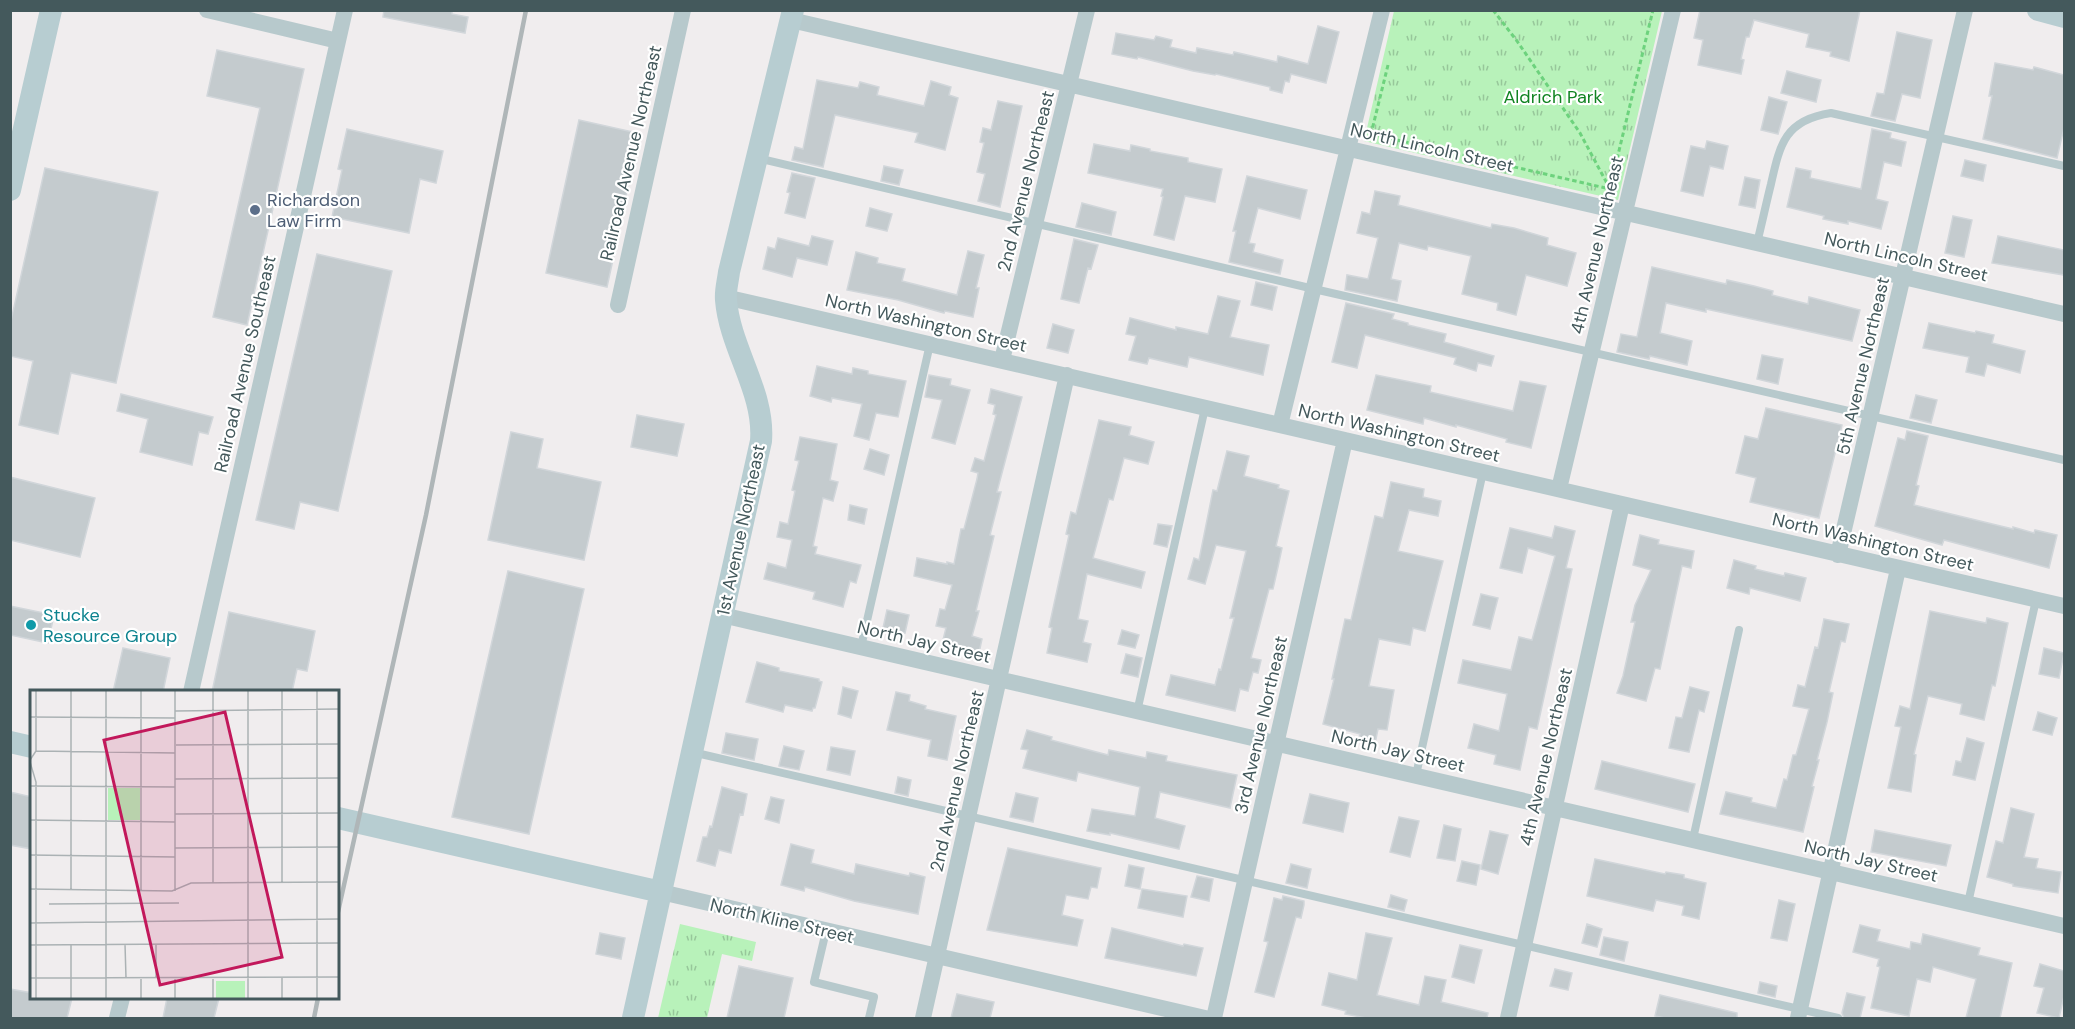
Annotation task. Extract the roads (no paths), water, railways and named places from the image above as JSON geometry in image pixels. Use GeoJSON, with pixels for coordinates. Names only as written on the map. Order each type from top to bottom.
{"type":"FeatureCollection","features":[{"type":"Feature","properties":{"kind":"street"},"geometry":{"type":"LineString","coordinates":[[10,190],[17,131],[51,10]]}},
{"type":"Feature","properties":{"kind":"street"},"geometry":{"type":"LineString","coordinates":[[207,10],[339,41]]}},
{"type":"Feature","properties":{"kind":"street","name":"Railroad Avenue Southeast"},"geometry":{"type":"LineString","coordinates":[[190,690],[345,10]]}},
{"type":"Feature","properties":{"kind":"street","name":"Railroad Avenue Northeast"},"geometry":{"type":"LineString","coordinates":[[618,304],[683,10]]}},
{"type":"Feature","properties":{"kind":"street","name":"2nd Avenue Northeast"},"geometry":{"type":"LineString","coordinates":[[1002,360],[1087,10]]}},
{"type":"Feature","properties":{"kind":"street"},"geometry":{"type":"LineString","coordinates":[[1280,425],[1382,10]]}},
{"type":"Feature","properties":{"kind":"street","name":"4th Avenue Northeast"},"geometry":{"type":"LineString","coordinates":[[1559,489],[1673,10]]}},
{"type":"Feature","properties":{"kind":"street","name":"5th Avenue Northeast"},"geometry":{"type":"LineString","coordinates":[[1838,555],[1965,10]]}},
{"type":"Feature","properties":{"kind":"street"},"geometry":{"type":"LineString","coordinates":[[2038,10],[2064,16]]}},
{"type":"Feature","properties":{"kind":"street","name":"North Lincoln Street"},"geometry":{"type":"LineString","coordinates":[[792,15],[1069,86],[2064,314]]}},
{"type":"Feature","properties":{"kind":"street","name":"1st Avenue Northeast"},"geometry":{"type":"LineString","coordinates":[[633,1018],[761,441],[760,410],[733,337],[725,297],[729,272],[792,15]]}},
{"type":"Feature","properties":{"kind":"street","name":"North Washington Street"},"geometry":{"type":"LineString","coordinates":[[725,297],[2064,606]]}},
{"type":"Feature","properties":{"kind":"street","name":"2nd Avenue Northeast"},"geometry":{"type":"LineString","coordinates":[[923,1018],[1067,375]]}},
{"type":"Feature","properties":{"kind":"street","name":"3rd Avenue Northeast"},"geometry":{"type":"LineString","coordinates":[[1214,1018],[1345,440]]}},
{"type":"Feature","properties":{"kind":"street","name":"4th Avenue Northeast"},"geometry":{"type":"LineString","coordinates":[[1508,1018],[1622,504]]}},
{"type":"Feature","properties":{"kind":"street"},"geometry":{"type":"LineString","coordinates":[[1799,1014],[1898,569]]}},
{"type":"Feature","properties":{"kind":"street","name":"North Jay Street"},"geometry":{"type":"LineString","coordinates":[[722,615],[2064,926]]}},
{"type":"Feature","properties":{"kind":"street"},"geometry":{"type":"LineString","coordinates":[[10,742],[30,747]]}},
{"type":"Feature","properties":{"kind":"street","name":"North Kline Street"},"geometry":{"type":"LineString","coordinates":[[348,820],[1205,1018]]}},
{"type":"Feature","properties":{"kind":"street"},"geometry":{"type":"LineString","coordinates":[[117,1018],[122,999]]}},
{"type":"Feature","properties":{"kind":"lane"},"geometry":{"type":"LineString","coordinates":[[1757,243],[1779,149],[1789,134],[1816,116],[1831,113],[2064,166]]}},
{"type":"Feature","properties":{"kind":"lane"},"geometry":{"type":"LineString","coordinates":[[757,158],[1314,289],[2064,460]]}},
{"type":"Feature","properties":{"kind":"lane"},"geometry":{"type":"LineString","coordinates":[[861,647],[930,343]]}},
{"type":"Feature","properties":{"kind":"lane"},"geometry":{"type":"LineString","coordinates":[[1137,712],[1205,408]]}},
{"type":"Feature","properties":{"kind":"lane"},"geometry":{"type":"LineString","coordinates":[[1416,775],[1483,472]]}},
{"type":"Feature","properties":{"kind":"lane"},"geometry":{"type":"LineString","coordinates":[[1968,903],[2036,600]]}},
{"type":"Feature","properties":{"kind":"lane"},"geometry":{"type":"LineString","coordinates":[[1693,839],[1739,630]]}},
{"type":"Feature","properties":{"kind":"lane"},"geometry":{"type":"LineString","coordinates":[[691,752],[1524,945],[1799,1014],[1838,1018]]}},
{"type":"Feature","properties":{"kind":"lane"},"geometry":{"type":"LineString","coordinates":[[826,931],[814,982],[874,997],[869,1018]]}},
{"type":"Feature","properties":{"kind":"railway"},"geometry":{"type":"LineString","coordinates":[[339,907],[426,515],[526,10]]}},
{"type":"Feature","properties":{"kind":"railway"},"geometry":{"type":"LineString","coordinates":[[314,1018],[318,999]]}},
{"type":"Feature","properties":{"kind":"place","name":"Richardson Law Firm"},"geometry":{"type":"Point","coordinates":[255,210]}},
{"type":"Feature","properties":{"kind":"place","name":"Stucke Resource Group"},"geometry":{"type":"Point","coordinates":[31,625]}},
{"type":"Feature","properties":{"kind":"park label","name":"Aldrich Park"},"geometry":{"type":"Point","coordinates":[1553,97]}}]}
